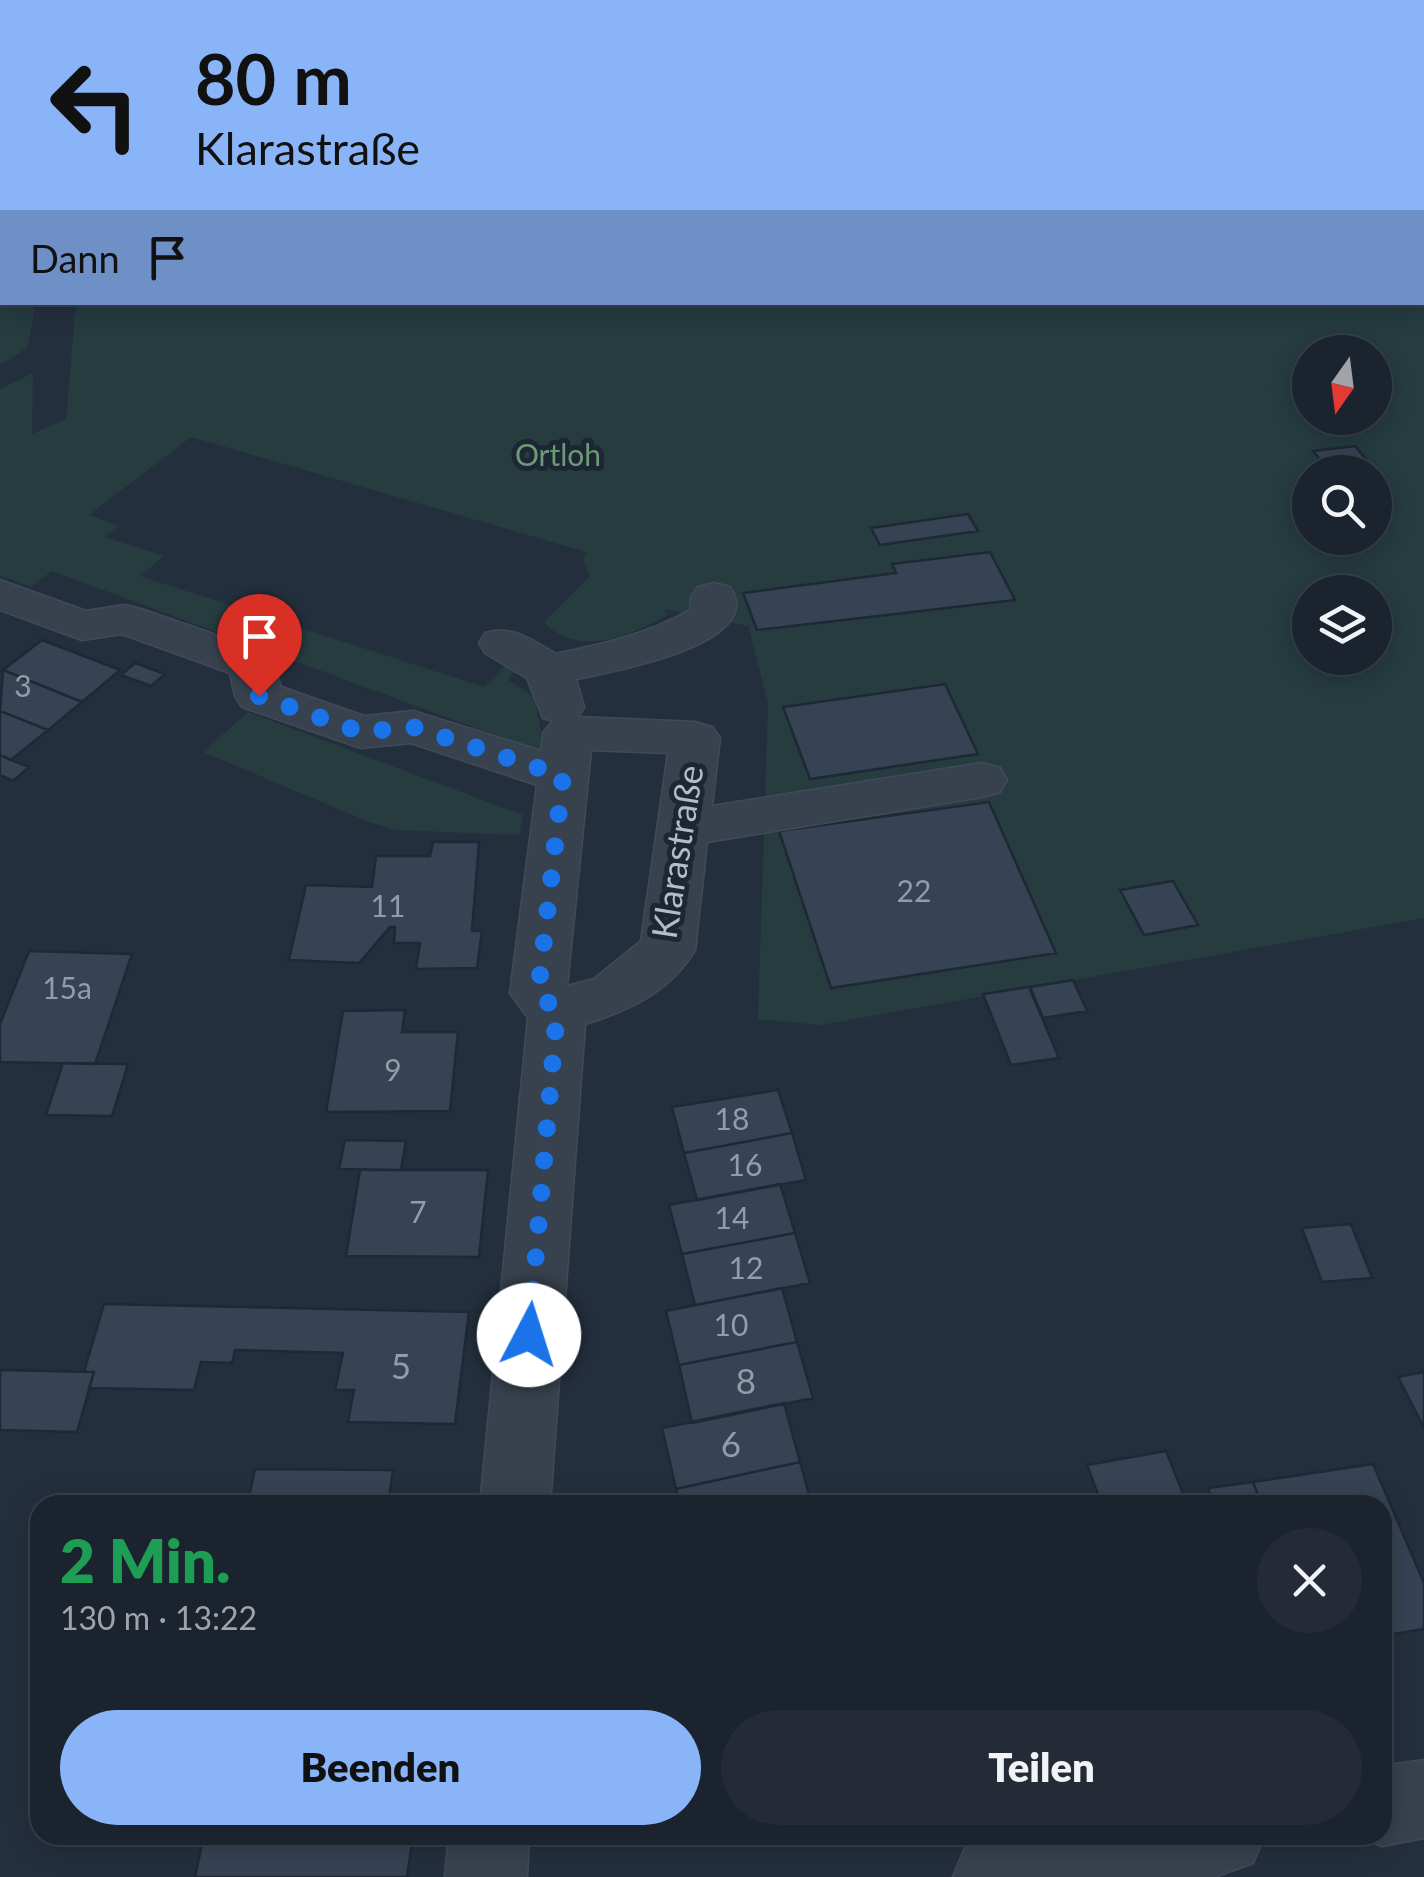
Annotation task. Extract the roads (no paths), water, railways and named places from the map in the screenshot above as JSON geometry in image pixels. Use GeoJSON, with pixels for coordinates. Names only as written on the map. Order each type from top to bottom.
{"type":"FeatureCollection","features":[{"type":"Feature","properties":{"kind":"street"},"geometry":{"type":"LineString","coordinates":[[502,642],[549,670],[620,654],[693,629],[713,616],[714,597]]}},
{"type":"Feature","properties":{"kind":"street","name":"Klarastraße"},"geometry":{"type":"LineString","coordinates":[[9,608],[82,626],[125,619],[252,664],[259,696],[361,732],[413,727],[566,755],[695,738],[668,950],[613,994],[557,1011]]}},
{"type":"Feature","properties":{"kind":"street"},"geometry":{"type":"LineString","coordinates":[[516,1495],[557,1011],[538,993],[566,755],[549,670]]}},
{"type":"Feature","properties":{"kind":"street"},"geometry":{"type":"LineString","coordinates":[[683,828],[870,808],[982,780]]}},
{"type":"Feature","properties":{"kind":"street"},"geometry":{"type":"LineString","coordinates":[[1392,1804],[1424,1799]]}},
{"type":"Feature","properties":{"kind":"street"},"geometry":{"type":"LineString","coordinates":[[486,1877],[488,1845]]}},
{"type":"Feature","properties":{"kind":"street"},"geometry":{"type":"LineString","coordinates":[[994,1877],[1170,1845]]}},
{"type":"Feature","properties":{"kind":"park label","name":"Ortloh"},"geometry":{"type":"Point","coordinates":[558,456]}}]}
